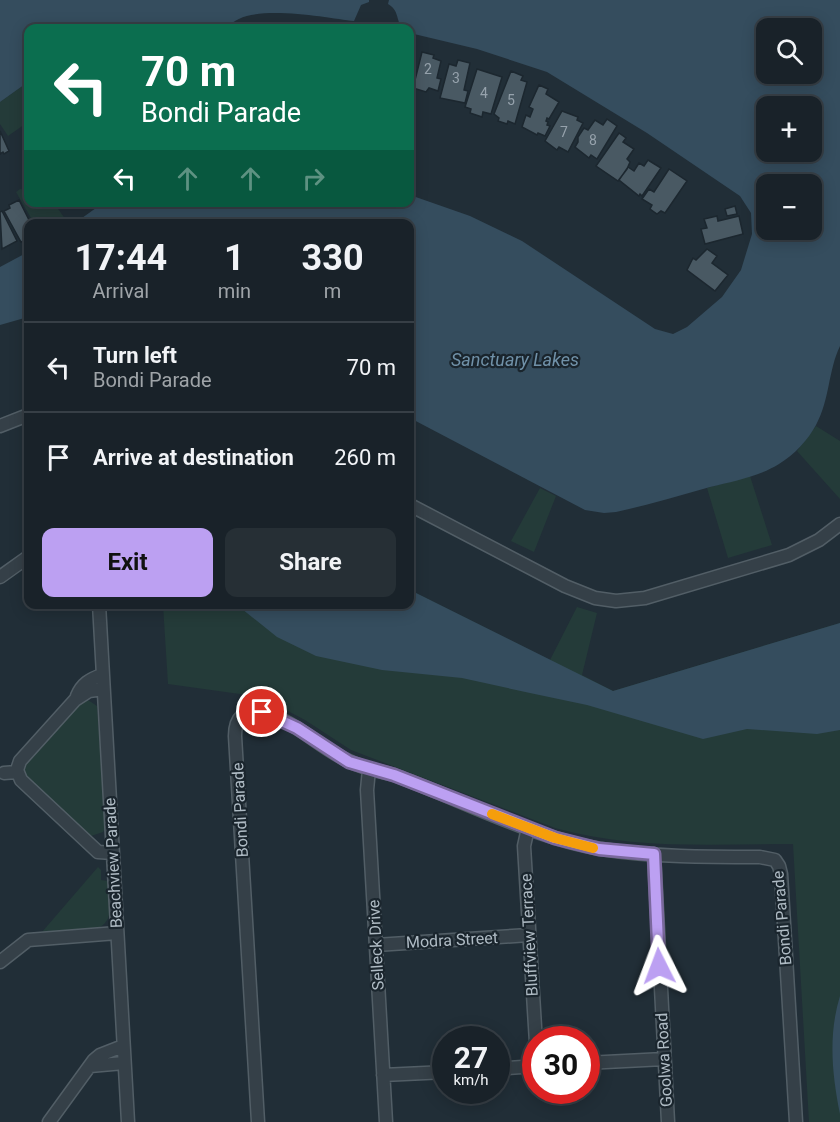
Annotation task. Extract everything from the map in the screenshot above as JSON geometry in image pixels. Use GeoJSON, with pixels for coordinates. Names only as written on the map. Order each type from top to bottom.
{"type":"FeatureCollection","features":[{"type":"Feature","properties":{"kind":"street"},"geometry":{"type":"LineString","coordinates":[[0,426],[24,417]]}},
{"type":"Feature","properties":{"kind":"street"},"geometry":{"type":"LineString","coordinates":[[414,507],[566,586],[595,598],[616,601],[645,598],[789,555],[819,540],[840,524]]}},
{"type":"Feature","properties":{"kind":"street"},"geometry":{"type":"LineString","coordinates":[[0,577],[24,560]]}},
{"type":"Feature","properties":{"kind":"street","name":"Beachview Parade"},"geometry":{"type":"LineString","coordinates":[[99,609],[128,1122]]}},
{"type":"Feature","properties":{"kind":"street"},"geometry":{"type":"LineString","coordinates":[[75,700],[80,688],[88,681],[102,675]]}},
{"type":"Feature","properties":{"kind":"street"},"geometry":{"type":"LineString","coordinates":[[103,690],[89,691],[75,700],[20,761],[17,772],[21,780],[83,840],[112,847]]}},
{"type":"Feature","properties":{"kind":"street","name":"Bondi Parade"},"geometry":{"type":"LineString","coordinates":[[258,1122],[235,736],[237,721],[243,714],[256,712],[267,714],[297,728],[349,762],[394,775],[555,838],[592,848],[654,854],[775,860],[779,866],[796,1122]]}},
{"type":"Feature","properties":{"kind":"street","name":"Selleck Drive"},"geometry":{"type":"LineString","coordinates":[[369,769],[367,790],[386,1122]]}},
{"type":"Feature","properties":{"kind":"street"},"geometry":{"type":"LineString","coordinates":[[4,773],[17,772]]}},
{"type":"Feature","properties":{"kind":"street","name":"Bluffview Terrace"},"geometry":{"type":"LineString","coordinates":[[528,828],[524,846],[535,1026]]}},
{"type":"Feature","properties":{"kind":"street","name":"Goolwa Road"},"geometry":{"type":"LineString","coordinates":[[654,854],[668,1122]]}},
{"type":"Feature","properties":{"kind":"street"},"geometry":{"type":"LineString","coordinates":[[0,962],[28,940],[117,933]]}},
{"type":"Feature","properties":{"kind":"street","name":"Modra Street"},"geometry":{"type":"LineString","coordinates":[[376,945],[529,935]]}},
{"type":"Feature","properties":{"kind":"street"},"geometry":{"type":"LineString","coordinates":[[49,1122],[100,1055],[123,1046]]}},
{"type":"Feature","properties":{"kind":"street"},"geometry":{"type":"LineString","coordinates":[[600,1062],[664,1059]]}},
{"type":"Feature","properties":{"kind":"street"},"geometry":{"type":"LineString","coordinates":[[90,1066],[124,1063]]}},
{"type":"Feature","properties":{"kind":"street"},"geometry":{"type":"LineString","coordinates":[[383,1075],[432,1073]]}},
{"type":"Feature","properties":{"kind":"green space"},"geometry":{"type":"Polygon","coordinates":[[[24,85],[24,125],[8,136],[0,124],[0,102],[24,85]]]}},
{"type":"Feature","properties":{"kind":"green space"},"geometry":{"type":"Polygon","coordinates":[[[24,190],[24,206],[16,192],[24,190]]]}},
{"type":"Feature","properties":{"kind":"green space"},"geometry":{"type":"Polygon","coordinates":[[[25,207],[57,207],[65,219],[32,219],[25,207]]]}},
{"type":"Feature","properties":{"kind":"green space"},"geometry":{"type":"Polygon","coordinates":[[[816,426],[840,441],[840,499],[797,451],[816,426]]]}},
{"type":"Feature","properties":{"kind":"green space"},"geometry":{"type":"Polygon","coordinates":[[[750,476],[772,545],[728,558],[707,488],[750,476]]]}},
{"type":"Feature","properties":{"kind":"green space"},"geometry":{"type":"Polygon","coordinates":[[[540,488],[556,496],[534,552],[511,541],[540,488]]]}},
{"type":"Feature","properties":{"kind":"green space"},"geometry":{"type":"Polygon","coordinates":[[[414,592],[550,660],[577,607],[597,613],[582,675],[613,691],[840,623],[840,1122],[809,1122],[793,844],[643,843],[584,835],[555,828],[351,750],[305,720],[261,697],[168,684],[163,609],[414,609],[414,592]]]}},
{"type":"Feature","properties":{"kind":"green space"},"geometry":{"type":"Polygon","coordinates":[[[88,700],[97,706],[106,826],[103,832],[91,836],[21,780],[20,761],[81,701],[88,700]]]}},
{"type":"Feature","properties":{"kind":"green space"},"geometry":{"type":"Polygon","coordinates":[[[98,867],[101,870],[101,880],[108,881],[110,910],[106,922],[94,929],[42,932],[98,867]]]}},
{"type":"Feature","properties":{"kind":"water"},"geometry":{"type":"Polygon","coordinates":[[[0,0],[369,0],[361,5],[354,21],[268,13],[250,15],[232,24],[24,24],[24,85],[0,102],[0,0]]]}},
{"type":"Feature","properties":{"kind":"water","name":"Sanctuary Lakes"},"geometry":{"type":"Polygon","coordinates":[[[389,0],[840,0],[840,346],[821,415],[809,436],[795,452],[771,468],[745,478],[616,512],[585,510],[414,420],[414,219],[81,219],[97,207],[414,207],[414,196],[470,216],[522,241],[655,329],[673,334],[687,327],[722,297],[741,270],[752,234],[751,213],[740,196],[647,133],[547,72],[477,49],[414,34],[414,24],[400,24],[394,9],[388,4],[389,0]]]}},
{"type":"Feature","properties":{"kind":"water"},"geometry":{"type":"Polygon","coordinates":[[[24,254],[24,318],[0,325],[0,267],[24,254]]]}},
{"type":"Feature","properties":{"kind":"water"},"geometry":{"type":"Polygon","coordinates":[[[414,592],[613,691],[840,623],[840,730],[817,734],[747,729],[703,739],[587,705],[462,678],[382,670],[316,656],[277,637],[242,609],[414,609],[414,592]]]}},
{"type":"Feature","properties":{"kind":"water"},"geometry":{"type":"Polygon","coordinates":[[[840,996],[840,1114],[832,1055],[834,1025],[840,996]]]}},
{"type":"Feature","properties":{"kind":"building"},"geometry":{"type":"Polygon","coordinates":[[[422,52],[434,55],[433,58],[441,61],[437,78],[441,79],[438,91],[429,88],[426,92],[414,88],[422,52]]]}},
{"type":"Feature","properties":{"kind":"building"},"geometry":{"type":"Polygon","coordinates":[[[458,60],[470,63],[464,90],[468,91],[465,103],[440,98],[449,64],[456,66],[458,60]]]}},
{"type":"Feature","properties":{"kind":"building"},"geometry":{"type":"Polygon","coordinates":[[[477,69],[502,77],[491,114],[483,112],[482,117],[470,113],[471,109],[465,107],[477,69]]]}},
{"type":"Feature","properties":{"kind":"building"},"geometry":{"type":"Polygon","coordinates":[[[511,71],[523,76],[521,80],[527,82],[515,124],[508,121],[507,124],[498,121],[499,118],[494,114],[511,71]]]}},
{"type":"Feature","properties":{"kind":"building"},"geometry":{"type":"Polygon","coordinates":[[[539,85],[548,89],[546,94],[559,102],[549,119],[547,118],[547,125],[550,126],[545,136],[538,133],[537,135],[522,127],[526,115],[530,117],[533,109],[529,107],[539,85]]]}},
{"type":"Feature","properties":{"kind":"building"},"geometry":{"type":"Polygon","coordinates":[[[562,111],[578,117],[577,120],[583,123],[568,152],[559,147],[557,150],[545,141],[562,111]]]}},
{"type":"Feature","properties":{"kind":"building"},"geometry":{"type":"Polygon","coordinates":[[[607,119],[617,126],[597,159],[591,155],[589,158],[575,147],[578,137],[584,128],[588,130],[595,120],[603,125],[607,119]]]}},
{"type":"Feature","properties":{"kind":"building"},"geometry":{"type":"Polygon","coordinates":[[[0,131],[9,151],[4,154],[3,152],[0,154],[0,131]]]}},
{"type":"Feature","properties":{"kind":"building"},"geometry":{"type":"Polygon","coordinates":[[[619,133],[626,138],[623,142],[634,149],[627,159],[630,162],[627,169],[618,181],[596,166],[619,133]]]}},
{"type":"Feature","properties":{"kind":"building"},"geometry":{"type":"Polygon","coordinates":[[[648,160],[661,168],[642,196],[640,194],[639,196],[619,180],[628,167],[634,171],[639,163],[644,166],[648,160]]]}},
{"type":"Feature","properties":{"kind":"building"},"geometry":{"type":"Polygon","coordinates":[[[669,169],[687,181],[665,213],[661,211],[657,214],[650,209],[652,205],[642,199],[649,189],[654,192],[669,169]]]}},
{"type":"Feature","properties":{"kind":"building"},"geometry":{"type":"Polygon","coordinates":[[[19,200],[28,219],[24,219],[24,241],[21,242],[4,211],[10,208],[9,205],[19,200]]]}},
{"type":"Feature","properties":{"kind":"building"},"geometry":{"type":"Polygon","coordinates":[[[735,206],[737,214],[727,216],[725,209],[735,206]]]}},
{"type":"Feature","properties":{"kind":"building"},"geometry":{"type":"Polygon","coordinates":[[[2,211],[17,241],[2,249],[0,212],[2,211]]]}},
{"type":"Feature","properties":{"kind":"building"},"geometry":{"type":"Polygon","coordinates":[[[717,216],[718,221],[739,216],[743,234],[705,244],[701,229],[707,228],[704,219],[717,216]]]}},
{"type":"Feature","properties":{"kind":"building"},"geometry":{"type":"Polygon","coordinates":[[[707,249],[717,256],[712,263],[728,275],[715,291],[687,270],[693,258],[696,260],[707,249]]]}},
{"type":"Feature","properties":{"kind":"slow traffic"},"geometry":{"type":"LineString","coordinates":[[492,814],[555,838],[593,848]]}},
{"type":"Feature","properties":{"kind":"route"},"geometry":{"type":"LineString","coordinates":[[262,712],[297,728],[349,762],[394,775],[555,838],[599,849],[654,854],[653,873],[659,966]]}}]}
